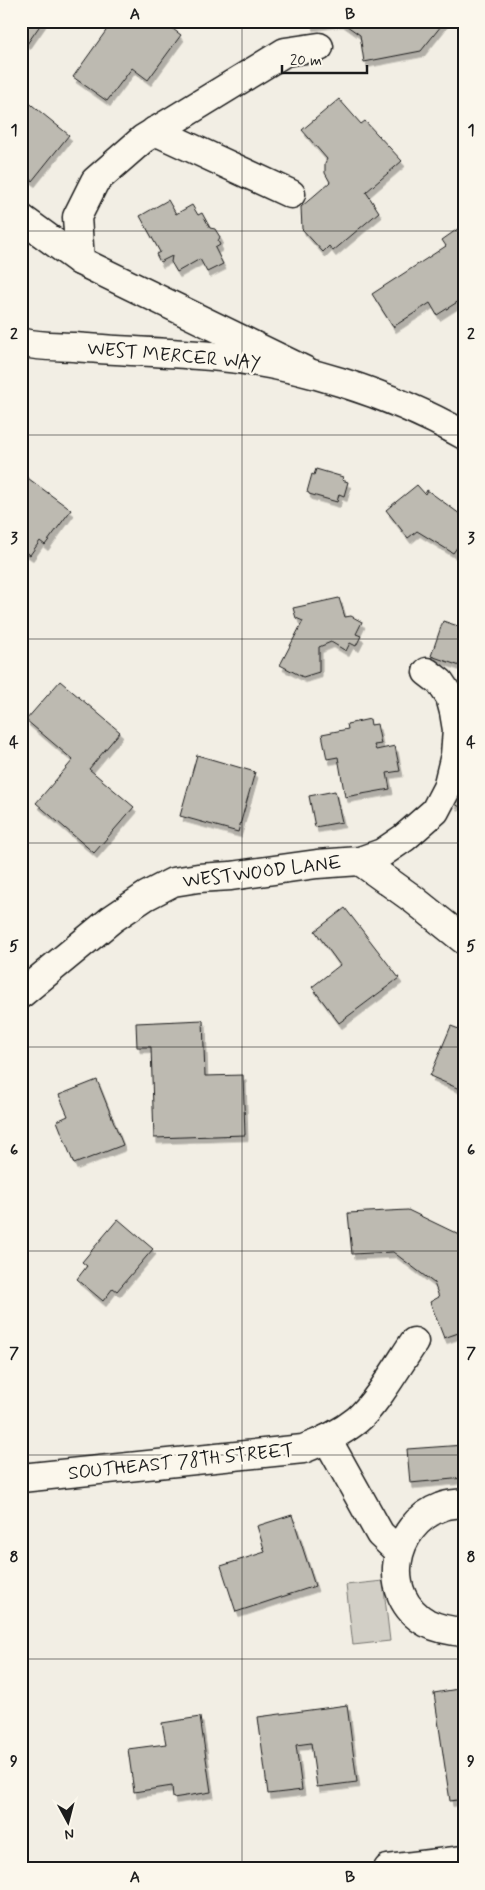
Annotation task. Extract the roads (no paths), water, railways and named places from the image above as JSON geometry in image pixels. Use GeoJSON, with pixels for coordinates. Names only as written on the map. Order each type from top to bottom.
{"type":"FeatureCollection","features":[{"type":"Feature","properties":{"kind":"street"},"geometry":{"type":"LineString","coordinates":[[80,261],[77,217],[95,181],[143,139],[285,52],[319,47]]}},
{"type":"Feature","properties":{"kind":"street"},"geometry":{"type":"LineString","coordinates":[[156,132],[291,194]]}},
{"type":"Feature","properties":{"kind":"street"},"geometry":{"type":"LineString","coordinates":[[21,218],[80,261],[306,371]]}},
{"type":"Feature","properties":{"kind":"street","name":"WEST MERCER WAY"},"geometry":{"type":"LineString","coordinates":[[23,344],[212,356],[306,371],[376,395],[434,418],[464,435]]}},
{"type":"Feature","properties":{"kind":"street","name":"WESTWOOD LANE"},"geometry":{"type":"LineString","coordinates":[[21,994],[112,919],[146,896],[173,882],[317,864],[360,861],[382,853],[417,827],[435,811],[447,788],[455,755],[457,730],[450,697],[440,682],[428,672]]}},
{"type":"Feature","properties":{"kind":"street","name":"WESTWOOD LANE"},"geometry":{"type":"LineString","coordinates":[[360,861],[413,899],[464,940]]}},
{"type":"Feature","properties":{"kind":"street","name":"SOUTHEAST 78TH STREET"},"geometry":{"type":"LineString","coordinates":[[21,1478],[303,1450],[327,1439],[358,1419],[414,1342]]}},
{"type":"Feature","properties":{"kind":"street"},"geometry":{"type":"LineString","coordinates":[[327,1439],[380,1534],[398,1551]]}},
{"type":"Feature","properties":{"kind":"street"},"geometry":{"type":"LineString","coordinates":[[464,1503],[442,1506],[422,1517],[407,1533],[398,1551],[396,1571],[400,1591],[410,1608],[426,1622],[444,1630],[464,1632]]}},
{"type":"Feature","properties":{"kind":"street"},"geometry":{"type":"LineString","coordinates":[[388,1869],[464,1860]]}}]}
